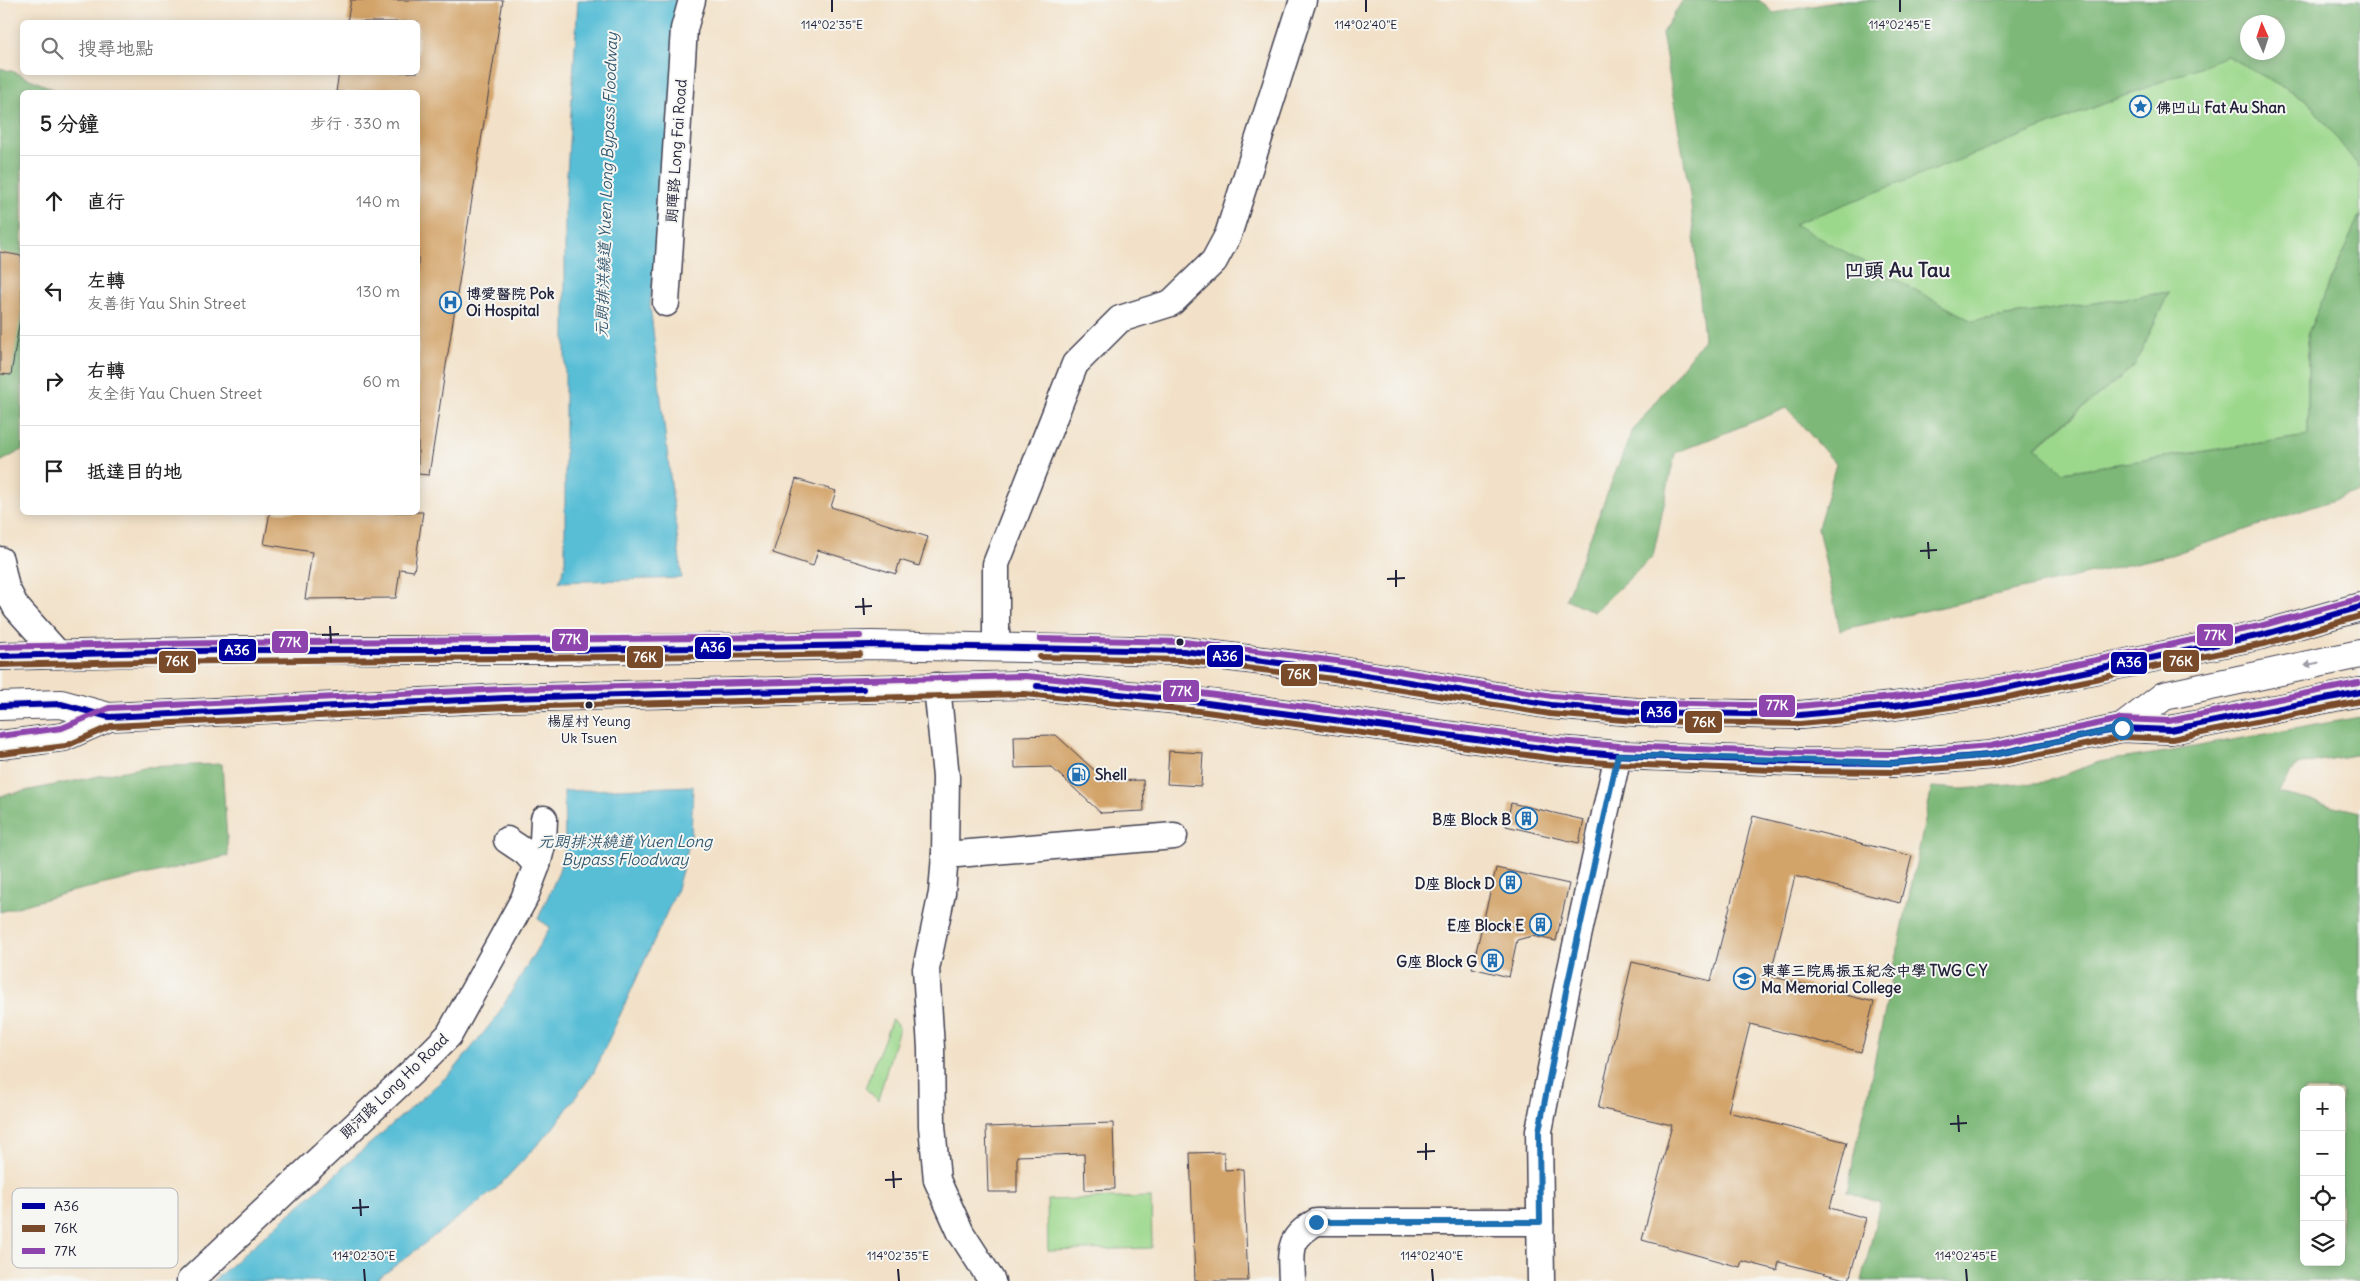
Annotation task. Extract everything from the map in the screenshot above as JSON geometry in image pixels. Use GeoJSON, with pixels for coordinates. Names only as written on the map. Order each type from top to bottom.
{"type":"FeatureCollection","features":[{"type":"Feature","properties":{"kind":"main road"},"geometry":{"type":"LineString","coordinates":[[0,656],[239,650],[569,650],[871,645],[1183,652],[1335,670],[1551,705],[1636,712],[1800,715],[1894,706],[1982,693],[2262,635],[2360,607]]}},
{"type":"Feature","properties":{"kind":"main road"},"geometry":{"type":"LineString","coordinates":[[2122,728],[2164,696],[2360,654]]}},
{"type":"Feature","properties":{"kind":"main road"},"geometry":{"type":"LineString","coordinates":[[0,706],[62,704],[109,717],[505,698],[1025,685],[1200,702],[1557,750],[1618,755],[1893,763],[1992,755],[2122,728],[2170,730],[2360,692]]}},
{"type":"Feature","properties":{"kind":"main road"},"geometry":{"type":"LineString","coordinates":[[0,745],[64,737],[109,717]]}},
{"type":"Feature","properties":{"kind":"street","name":"朗暉路 Long Fai Road"},"geometry":{"type":"LineString","coordinates":[[666,303],[684,29],[692,0]]}},
{"type":"Feature","properties":{"kind":"street"},"geometry":{"type":"LineString","coordinates":[[996,647],[996,564],[1075,364],[1120,319],[1171,302],[1214,261],[1228,235],[1302,0]]}},
{"type":"Feature","properties":{"kind":"street"},"geometry":{"type":"LineString","coordinates":[[0,560],[6,588],[16,607],[59,654]]}},
{"type":"Feature","properties":{"kind":"street"},"geometry":{"type":"LineString","coordinates":[[936,686],[946,777],[945,855],[942,893],[926,969],[931,1048],[932,1126],[937,1180],[961,1233],[992,1281]]}},
{"type":"Feature","properties":{"kind":"street"},"geometry":{"type":"LineString","coordinates":[[1541,1281],[1539,1131],[1566,991],[1618,755]]}},
{"type":"Feature","properties":{"kind":"street","name":"朗河路 Long Ho Road"},"geometry":{"type":"LineString","coordinates":[[190,1281],[414,1070],[449,1034],[524,900],[537,865],[543,841],[544,819]]}},
{"type":"Feature","properties":{"kind":"street"},"geometry":{"type":"LineString","coordinates":[[945,855],[1174,836]]}},
{"type":"Feature","properties":{"kind":"street"},"geometry":{"type":"LineString","coordinates":[[507,840],[525,852],[537,865]]}},
{"type":"Feature","properties":{"kind":"street"},"geometry":{"type":"LineString","coordinates":[[1292,1281],[1291,1248],[1302,1231],[1316,1222],[1540,1222]]}},
{"type":"Feature","properties":{"kind":"green space"},"geometry":{"type":"Polygon","coordinates":[[[1683,0],[1759,0],[1774,13],[1846,0],[2360,0],[2360,168],[2307,100],[2227,56],[1794,224],[1972,321],[2169,292],[2134,366],[2035,447],[2063,472],[2308,436],[2308,333],[2360,214],[2360,491],[2171,555],[1840,630],[1818,528],[1836,464],[1787,408],[1675,453],[1653,556],[1594,612],[1566,599],[1631,433],[1704,339],[1690,195],[1662,33],[1683,0]]]}},
{"type":"Feature","properties":{"kind":"green space"},"geometry":{"type":"Polygon","coordinates":[[[2227,56],[2307,100],[2360,168],[2360,214],[2308,333],[2308,436],[2063,472],[2035,448],[2134,366],[2169,292],[1972,321],[1793,224],[2227,56]]]}},
{"type":"Feature","properties":{"kind":"green space"},"geometry":{"type":"Polygon","coordinates":[[[0,68],[55,90],[20,90],[20,451],[0,462],[0,68]]]}},
{"type":"Feature","properties":{"kind":"green space"},"geometry":{"type":"Polygon","coordinates":[[[2360,717],[2360,754],[2297,765],[2278,793],[2360,812],[2360,1281],[1862,1281],[1880,1203],[1847,1192],[1932,787],[1962,789],[2046,782],[2098,762],[2166,752],[2360,717]]]}},
{"type":"Feature","properties":{"kind":"green space"},"geometry":{"type":"Polygon","coordinates":[[[222,764],[228,856],[70,892],[0,912],[0,796],[144,767],[222,764]]]}},
{"type":"Feature","properties":{"kind":"green space"},"geometry":{"type":"Polygon","coordinates":[[[892,1019],[899,1028],[878,1100],[865,1088],[892,1019]]]}},
{"type":"Feature","properties":{"kind":"green space"},"geometry":{"type":"Polygon","coordinates":[[[1151,1197],[1152,1248],[1048,1251],[1047,1200],[1151,1197]]]}},
{"type":"Feature","properties":{"kind":"water","name":"元朗排洪繞道 Yuen Long Bypass Floodway"},"geometry":{"type":"Polygon","coordinates":[[[578,0],[679,0],[669,147],[650,305],[682,578],[559,582],[565,565],[565,206],[578,0]]]}},
{"type":"Feature","properties":{"kind":"water","name":"元朗排洪繞道 Yuen Long Bypass Floodway"},"geometry":{"type":"Polygon","coordinates":[[[693,786],[691,837],[676,892],[594,1072],[553,1128],[496,1189],[375,1281],[213,1281],[453,1071],[497,1016],[550,927],[538,919],[558,874],[565,850],[564,791],[693,786]]]}},
{"type":"Feature","properties":{"kind":"building","name":"博愛醫院 Pok Oi Hospital"},"geometry":{"type":"Polygon","coordinates":[[[351,0],[503,0],[429,475],[420,474],[420,90],[336,90],[339,75],[420,75],[420,20],[347,20],[351,0]]]}},
{"type":"Feature","properties":{"kind":"building"},"geometry":{"type":"Polygon","coordinates":[[[0,252],[20,256],[20,319],[11,375],[0,374],[0,252]]]}},
{"type":"Feature","properties":{"kind":"building"},"geometry":{"type":"Polygon","coordinates":[[[796,479],[836,491],[831,507],[928,537],[919,566],[900,560],[896,574],[818,550],[813,566],[773,553],[796,479]]]}},
{"type":"Feature","properties":{"kind":"building"},"geometry":{"type":"Polygon","coordinates":[[[420,512],[423,512],[414,571],[400,569],[396,598],[305,599],[312,552],[264,544],[269,515],[420,515],[420,512]]]}},
{"type":"Feature","properties":{"kind":"building","name":"Shell"},"geometry":{"type":"Polygon","coordinates":[[[1056,735],[1106,781],[1143,780],[1144,811],[1101,813],[1051,767],[1015,768],[1014,736],[1056,735]]]}},
{"type":"Feature","properties":{"kind":"building"},"geometry":{"type":"Polygon","coordinates":[[[1169,751],[1203,753],[1201,786],[1167,784],[1169,751]]]}},
{"type":"Feature","properties":{"kind":"building"},"geometry":{"type":"Polygon","coordinates":[[[1511,803],[1584,820],[1579,843],[1506,826],[1511,803]]]}},
{"type":"Feature","properties":{"kind":"building"},"geometry":{"type":"Polygon","coordinates":[[[1753,816],[1912,856],[1900,903],[1795,876],[1770,976],[1874,1002],[1861,1052],[1750,1024],[1728,1112],[1847,1142],[1830,1208],[1866,1218],[1849,1280],[1779,1262],[1777,1270],[1742,1261],[1740,1267],[1642,1240],[1672,1125],[1598,1108],[1632,962],[1711,981],[1753,816]]]}},
{"type":"Feature","properties":{"kind":"building"},"geometry":{"type":"Polygon","coordinates":[[[1496,868],[1569,884],[1556,941],[1532,936],[1517,940],[1509,977],[1472,968],[1496,868]]]}},
{"type":"Feature","properties":{"kind":"building"},"geometry":{"type":"Polygon","coordinates":[[[1113,1123],[1115,1189],[1085,1190],[1084,1154],[1017,1156],[1017,1192],[988,1192],[986,1127],[1113,1123]]]}},
{"type":"Feature","properties":{"kind":"building"},"geometry":{"type":"Polygon","coordinates":[[[1224,1152],[1225,1170],[1243,1169],[1248,1281],[1195,1281],[1190,1153],[1224,1152]]]}},
{"type":"Feature","properties":{"kind":"transit line","name":"77K"},"geometry":{"type":"LineString","coordinates":[[1040,639],[1184,642],[1336,661],[1552,696],[1636,703],[1800,706],[1893,697],[1980,684],[2260,626],[2358,599]]}},
{"type":"Feature","properties":{"kind":"transit line","name":"A36"},"geometry":{"type":"LineString","coordinates":[[0,656],[239,650],[569,650],[871,645],[1183,651],[1335,670],[1551,705],[1636,712],[1800,715],[1894,706],[1982,693],[2262,635],[2360,607]]}},
{"type":"Feature","properties":{"kind":"transit line","name":"76K"},"geometry":{"type":"LineString","coordinates":[[1040,657],[1182,660],[1334,679],[1550,714],[1636,721],[1800,724],[1895,715],[1984,702],[2264,644],[2360,616]]}},
{"type":"Feature","properties":{"kind":"transit line","name":"77K"},"geometry":{"type":"LineString","coordinates":[[0,647],[860,636]]}},
{"type":"Feature","properties":{"kind":"transit line","name":"76K"},"geometry":{"type":"LineString","coordinates":[[0,665],[860,654]]}},
{"type":"Feature","properties":{"kind":"transit line","name":"77K"},"geometry":{"type":"LineString","coordinates":[[0,736],[62,728],[109,708],[505,689],[1025,676],[1201,693],[1558,741],[1619,746],[1801,753],[1893,754],[1990,746],[2121,719],[2169,721],[2358,683]]}},
{"type":"Feature","properties":{"kind":"transit line","name":"A36"},"geometry":{"type":"LineString","coordinates":[[1037,686],[1200,702],[1557,750],[1618,755],[1801,762],[1893,763],[1991,755],[2122,728],[2170,730],[2360,692]]}},
{"type":"Feature","properties":{"kind":"transit line","name":"A36"},"geometry":{"type":"LineString","coordinates":[[0,706],[61,704],[109,717],[505,698],[863,689]]}},
{"type":"Feature","properties":{"kind":"transit line","name":"76K"},"geometry":{"type":"LineString","coordinates":[[1,754],[66,746],[111,726],[505,707],[1025,694],[1199,711],[1556,759],[1618,764],[1801,771],[1893,772],[1993,764],[2123,737],[2172,739],[2360,701]]}},
{"type":"Feature","properties":{"kind":"place","name":"佛凹山 Fat Au Shan"},"geometry":{"type":"Point","coordinates":[2140,107]}},
{"type":"Feature","properties":{"kind":"place","name":"博愛醫院 Pok Oi Hospital"},"geometry":{"type":"Point","coordinates":[450,302]}},
{"type":"Feature","properties":{"kind":"place","name":"楊屋村 Yeung Uk Tsuen"},"geometry":{"type":"Point","coordinates":[589,705]}},
{"type":"Feature","properties":{"kind":"place","name":"Shell"},"geometry":{"type":"Point","coordinates":[1079,774]}},
{"type":"Feature","properties":{"kind":"place","name":"B座 Block B"},"geometry":{"type":"Point","coordinates":[1527,819]}},
{"type":"Feature","properties":{"kind":"place","name":"D座 Block D"},"geometry":{"type":"Point","coordinates":[1511,883]}},
{"type":"Feature","properties":{"kind":"place","name":"E座 Block E"},"geometry":{"type":"Point","coordinates":[1540,925]}},
{"type":"Feature","properties":{"kind":"place","name":"G座 Block G"},"geometry":{"type":"Point","coordinates":[1493,961]}},
{"type":"Feature","properties":{"kind":"place","name":"東華三院馬振玉紀念中學 TWG C Y Ma Memorial College"},"geometry":{"type":"Point","coordinates":[1745,979]}},
{"type":"Feature","properties":{"kind":"district","name":"凹頭 Au Tau"},"geometry":{"type":"Point","coordinates":[1897,269]}},
{"type":"Feature","properties":{"kind":"route"},"geometry":{"type":"LineString","coordinates":[[1316,1222],[1540,1222],[1539,1131],[1566,991],[1618,755],[1802,762],[1893,763],[1992,755],[2122,728]]}}]}
